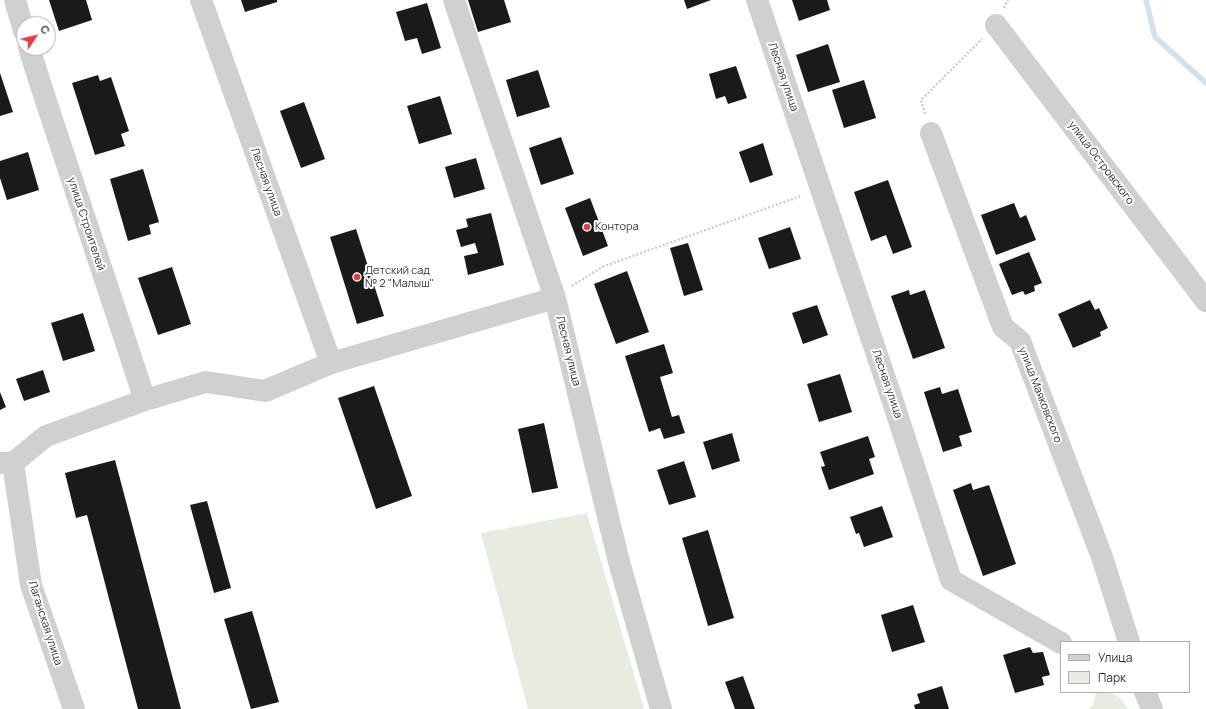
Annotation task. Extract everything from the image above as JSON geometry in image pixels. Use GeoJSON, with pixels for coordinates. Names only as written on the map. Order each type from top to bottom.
{"type":"FeatureCollection","features":[{"type":"Feature","properties":{"kind":"street"},"geometry":{"type":"LineString","coordinates":[[15,0],[20,16]]}},
{"type":"Feature","properties":{"kind":"street","name":"Лесная улица"},"geometry":{"type":"LineString","coordinates":[[201,0],[331,363]]}},
{"type":"Feature","properties":{"kind":"street","name":"Лесная улица"},"geometry":{"type":"LineString","coordinates":[[454,0],[555,298],[619,562],[661,709]]}},
{"type":"Feature","properties":{"kind":"street","name":"Лесная улица"},"geometry":{"type":"LineString","coordinates":[[757,0],[893,402],[951,580],[1060,642]]}},
{"type":"Feature","properties":{"kind":"street","name":"улица Островского"},"geometry":{"type":"LineString","coordinates":[[996,25],[1206,301]]}},
{"type":"Feature","properties":{"kind":"street","name":"улица Строителей"},"geometry":{"type":"LineString","coordinates":[[31,56],[145,400]]}},
{"type":"Feature","properties":{"kind":"street","name":"улица Маяковского"},"geometry":{"type":"LineString","coordinates":[[930,134],[1003,327],[1020,341],[1102,557],[1129,641]]}},
{"type":"Feature","properties":{"kind":"street"},"geometry":{"type":"LineString","coordinates":[[4,461],[46,436],[145,400],[206,382],[265,391],[331,363],[555,298]]}},
{"type":"Feature","properties":{"kind":"street","name":"Лаганская улица"},"geometry":{"type":"LineString","coordinates":[[4,461],[31,585],[74,709]]}},
{"type":"Feature","properties":{"kind":"street"},"geometry":{"type":"LineString","coordinates":[[1145,693],[1152,709]]}},
{"type":"Feature","properties":{"kind":"path"},"geometry":{"type":"LineString","coordinates":[[930,134],[921,100],[996,25],[1008,0]]}},
{"type":"Feature","properties":{"kind":"path"},"geometry":{"type":"LineString","coordinates":[[555,298],[602,267],[820,189]]}},
{"type":"Feature","properties":{"kind":"green space"},"geometry":{"type":"Polygon","coordinates":[[[587,513],[644,709],[528,709],[481,533],[587,513]]]}},
{"type":"Feature","properties":{"kind":"green space"},"geometry":{"type":"Polygon","coordinates":[[[1096,693],[1112,693],[1121,700],[1128,709],[1088,709],[1093,705],[1096,693]]]}},
{"type":"Feature","properties":{"kind":"building"},"geometry":{"type":"Polygon","coordinates":[[[49,0],[86,0],[92,20],[59,31],[56,16],[54,16],[49,0]]]}},
{"type":"Feature","properties":{"kind":"building"},"geometry":{"type":"Polygon","coordinates":[[[241,0],[277,0],[277,2],[245,12],[241,0]]]}},
{"type":"Feature","properties":{"kind":"building"},"geometry":{"type":"Polygon","coordinates":[[[468,0],[504,0],[511,22],[478,32],[468,0]]]}},
{"type":"Feature","properties":{"kind":"building"},"geometry":{"type":"Polygon","coordinates":[[[684,0],[711,0],[687,9],[684,0]]]}},
{"type":"Feature","properties":{"kind":"building"},"geometry":{"type":"Polygon","coordinates":[[[792,0],[827,0],[830,10],[799,21],[792,0]]]}},
{"type":"Feature","properties":{"kind":"building"},"geometry":{"type":"Polygon","coordinates":[[[427,3],[441,48],[422,54],[417,38],[405,41],[396,12],[427,3]]]}},
{"type":"Feature","properties":{"kind":"building"},"geometry":{"type":"Polygon","coordinates":[[[828,44],[840,82],[808,92],[796,55],[828,44]]]}},
{"type":"Feature","properties":{"kind":"building"},"geometry":{"type":"Polygon","coordinates":[[[736,66],[747,98],[728,104],[725,96],[716,99],[709,74],[736,66]]]}},
{"type":"Feature","properties":{"kind":"building"},"geometry":{"type":"Polygon","coordinates":[[[538,70],[550,107],[517,117],[506,80],[538,70]]]}},
{"type":"Feature","properties":{"kind":"building"},"geometry":{"type":"Polygon","coordinates":[[[0,73],[13,112],[0,116],[0,73]]]}},
{"type":"Feature","properties":{"kind":"building"},"geometry":{"type":"Polygon","coordinates":[[[98,75],[100,81],[111,77],[129,131],[121,134],[125,146],[95,155],[72,83],[98,75]]]}},
{"type":"Feature","properties":{"kind":"building"},"geometry":{"type":"Polygon","coordinates":[[[864,80],[876,118],[844,128],[832,90],[864,80]]]}},
{"type":"Feature","properties":{"kind":"building"},"geometry":{"type":"Polygon","coordinates":[[[440,96],[452,134],[419,144],[407,106],[440,96]]]}},
{"type":"Feature","properties":{"kind":"building"},"geometry":{"type":"Polygon","coordinates":[[[304,102],[325,159],[301,168],[280,111],[304,102]]]}},
{"type":"Feature","properties":{"kind":"building"},"geometry":{"type":"Polygon","coordinates":[[[561,137],[574,174],[541,185],[529,148],[561,137]]]}},
{"type":"Feature","properties":{"kind":"building"},"geometry":{"type":"Polygon","coordinates":[[[763,143],[773,175],[750,183],[739,152],[763,143]]]}},
{"type":"Feature","properties":{"kind":"building"},"geometry":{"type":"Polygon","coordinates":[[[28,152],[39,190],[7,200],[0,178],[0,161],[28,152]]]}},
{"type":"Feature","properties":{"kind":"building"},"geometry":{"type":"Polygon","coordinates":[[[476,158],[485,189],[454,198],[445,167],[476,158]]]}},
{"type":"Feature","properties":{"kind":"building"},"geometry":{"type":"Polygon","coordinates":[[[143,169],[159,222],[149,225],[151,234],[128,241],[110,179],[143,169]]]}},
{"type":"Feature","properties":{"kind":"building"},"geometry":{"type":"Polygon","coordinates":[[[888,180],[912,247],[893,254],[886,235],[871,241],[854,192],[888,180]]]}},
{"type":"Feature","properties":{"kind":"building","name":"Контора"},"geometry":{"type":"Polygon","coordinates":[[[590,198],[608,246],[583,256],[565,208],[590,198]]]}},
{"type":"Feature","properties":{"kind":"building"},"geometry":{"type":"Polygon","coordinates":[[[1014,203],[1020,218],[1026,215],[1036,240],[996,255],[981,215],[1014,203]]]}},
{"type":"Feature","properties":{"kind":"building"},"geometry":{"type":"Polygon","coordinates":[[[491,213],[504,265],[468,275],[464,256],[478,253],[475,243],[461,247],[456,230],[468,227],[466,219],[491,213]]]}},
{"type":"Feature","properties":{"kind":"building"},"geometry":{"type":"Polygon","coordinates":[[[790,227],[801,259],[769,269],[758,238],[790,227]]]}},
{"type":"Feature","properties":{"kind":"building","name":"Детский сад № 2 \"Малыш\""},"geometry":{"type":"Polygon","coordinates":[[[356,229],[384,316],[357,324],[330,237],[356,229]]]}},
{"type":"Feature","properties":{"kind":"building"},"geometry":{"type":"Polygon","coordinates":[[[688,243],[703,290],[684,296],[670,248],[688,243]]]}},
{"type":"Feature","properties":{"kind":"building"},"geometry":{"type":"Polygon","coordinates":[[[1029,252],[1042,283],[1034,286],[1035,291],[1025,295],[1023,291],[1012,295],[999,264],[1029,252]]]}},
{"type":"Feature","properties":{"kind":"building"},"geometry":{"type":"Polygon","coordinates":[[[172,267],[191,324],[158,335],[138,278],[172,267]]]}},
{"type":"Feature","properties":{"kind":"building"},"geometry":{"type":"Polygon","coordinates":[[[627,271],[649,332],[616,344],[594,284],[627,271]]]}},
{"type":"Feature","properties":{"kind":"building"},"geometry":{"type":"Polygon","coordinates":[[[909,290],[910,295],[925,290],[945,348],[913,359],[891,296],[909,290]]]}},
{"type":"Feature","properties":{"kind":"building"},"geometry":{"type":"Polygon","coordinates":[[[1090,300],[1095,310],[1099,308],[1108,328],[1100,332],[1101,336],[1073,348],[1058,314],[1090,300]]]}},
{"type":"Feature","properties":{"kind":"building"},"geometry":{"type":"Polygon","coordinates":[[[817,305],[828,335],[803,344],[792,313],[817,305]]]}},
{"type":"Feature","properties":{"kind":"building"},"geometry":{"type":"Polygon","coordinates":[[[83,313],[95,351],[63,361],[51,323],[83,313]]]}},
{"type":"Feature","properties":{"kind":"building"},"geometry":{"type":"Polygon","coordinates":[[[664,344],[673,373],[660,377],[672,417],[679,415],[685,433],[664,439],[660,428],[649,432],[625,356],[664,344]]]}},
{"type":"Feature","properties":{"kind":"building"},"geometry":{"type":"Polygon","coordinates":[[[43,370],[50,392],[24,401],[16,379],[43,370]]]}},
{"type":"Feature","properties":{"kind":"building"},"geometry":{"type":"Polygon","coordinates":[[[840,374],[852,412],[819,422],[807,384],[840,374]]]}},
{"type":"Feature","properties":{"kind":"building"},"geometry":{"type":"Polygon","coordinates":[[[374,386],[412,496],[376,509],[338,398],[374,386]]]}},
{"type":"Feature","properties":{"kind":"building"},"geometry":{"type":"Polygon","coordinates":[[[940,387],[942,394],[958,389],[972,432],[959,436],[962,446],[943,452],[924,392],[940,387]]]}},
{"type":"Feature","properties":{"kind":"building"},"geometry":{"type":"Polygon","coordinates":[[[0,392],[6,407],[0,410],[0,392]]]}},
{"type":"Feature","properties":{"kind":"building"},"geometry":{"type":"Polygon","coordinates":[[[544,423],[558,488],[532,493],[518,429],[544,423]]]}},
{"type":"Feature","properties":{"kind":"building"},"geometry":{"type":"Polygon","coordinates":[[[732,433],[740,461],[712,470],[703,442],[732,433]]]}},
{"type":"Feature","properties":{"kind":"building"},"geometry":{"type":"Polygon","coordinates":[[[868,436],[875,457],[869,459],[874,474],[829,490],[821,467],[825,466],[820,452],[868,436]]]}},
{"type":"Feature","properties":{"kind":"building"},"geometry":{"type":"Polygon","coordinates":[[[115,460],[181,709],[138,709],[87,515],[76,518],[65,473],[115,460]]]}},
{"type":"Feature","properties":{"kind":"building"},"geometry":{"type":"Polygon","coordinates":[[[684,461],[696,497],[669,505],[657,470],[684,461]]]}},
{"type":"Feature","properties":{"kind":"building"},"geometry":{"type":"Polygon","coordinates":[[[971,483],[973,490],[989,485],[1016,564],[983,576],[953,490],[971,483]]]}},
{"type":"Feature","properties":{"kind":"building"},"geometry":{"type":"Polygon","coordinates":[[[207,501],[231,588],[214,593],[190,505],[207,501]]]}},
{"type":"Feature","properties":{"kind":"building"},"geometry":{"type":"Polygon","coordinates":[[[882,506],[893,537],[864,547],[859,533],[856,534],[850,517],[882,506]]]}},
{"type":"Feature","properties":{"kind":"building"},"geometry":{"type":"Polygon","coordinates":[[[708,530],[734,618],[708,626],[682,538],[708,530]]]}},
{"type":"Feature","properties":{"kind":"building"},"geometry":{"type":"Polygon","coordinates":[[[913,605],[925,642],[892,652],[881,615],[913,605]]]}},
{"type":"Feature","properties":{"kind":"building"},"geometry":{"type":"Polygon","coordinates":[[[252,611],[279,702],[251,709],[224,619],[252,611]]]}},
{"type":"Feature","properties":{"kind":"building"},"geometry":{"type":"Polygon","coordinates":[[[1030,647],[1033,653],[1043,652],[1050,675],[1042,677],[1044,685],[1015,693],[1003,655],[1030,647]]]}},
{"type":"Feature","properties":{"kind":"building"},"geometry":{"type":"Polygon","coordinates":[[[743,676],[755,709],[735,709],[725,682],[743,676]]]}},
{"type":"Feature","properties":{"kind":"building"},"geometry":{"type":"Polygon","coordinates":[[[942,686],[949,709],[915,709],[914,705],[920,703],[917,694],[942,686]]]}},
{"type":"Feature","properties":{"kind":"waterway"},"geometry":{"type":"LineString","coordinates":[[1146,0],[1155,37],[1206,83]]}},
{"type":"Feature","properties":{"kind":"place","name":"Контора"},"geometry":{"type":"Point","coordinates":[587,227]}},
{"type":"Feature","properties":{"kind":"place","name":"Детский сад № 2 \"Малыш\""},"geometry":{"type":"Point","coordinates":[357,277]}}]}
